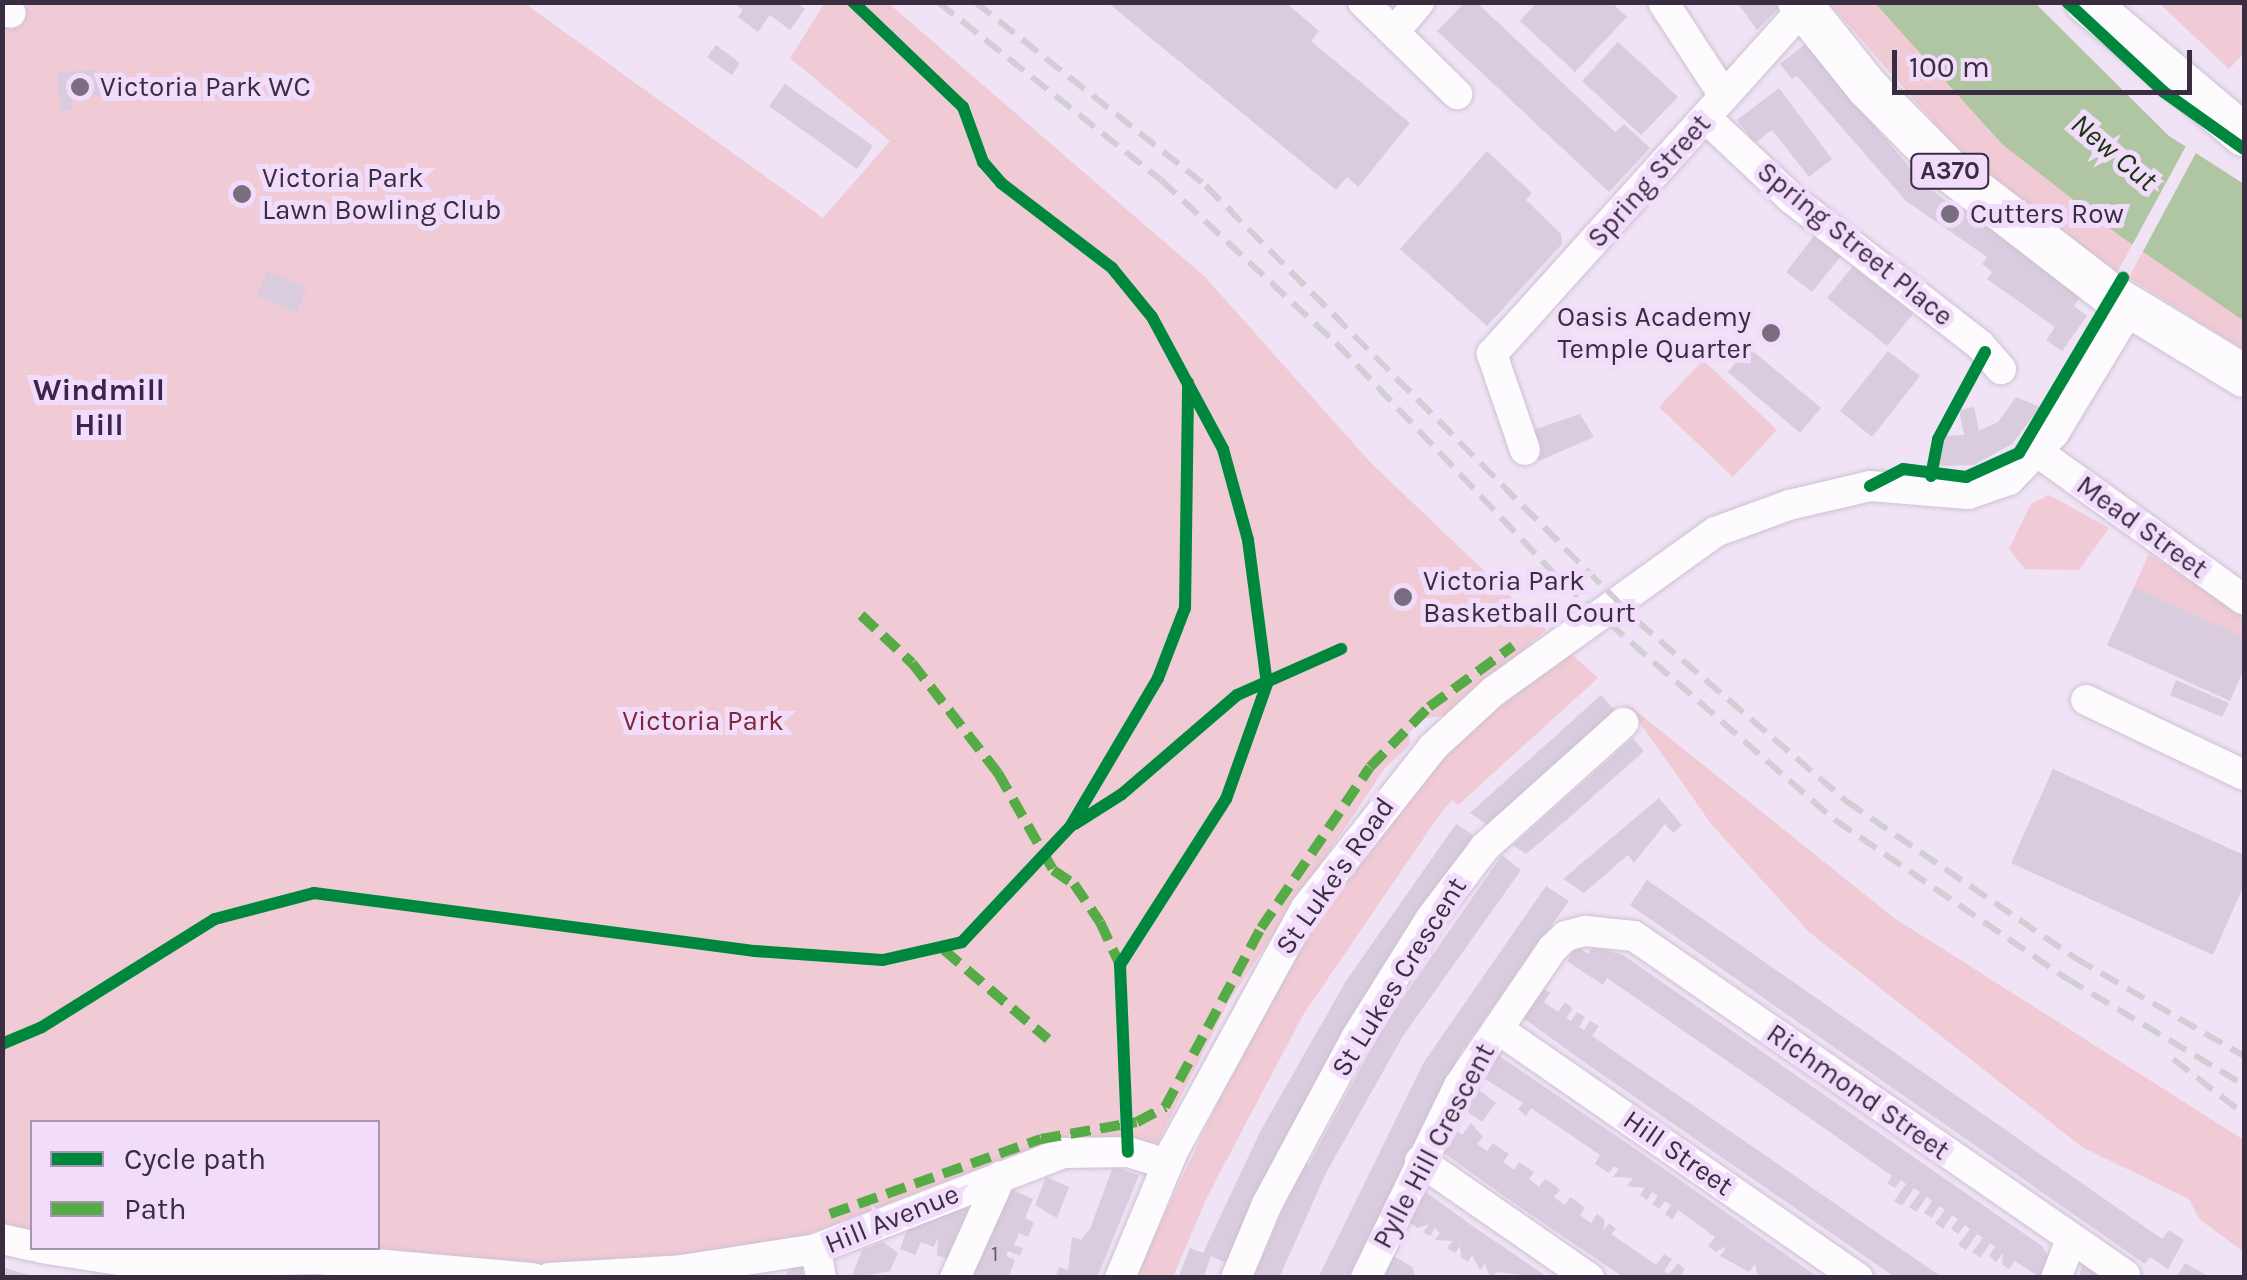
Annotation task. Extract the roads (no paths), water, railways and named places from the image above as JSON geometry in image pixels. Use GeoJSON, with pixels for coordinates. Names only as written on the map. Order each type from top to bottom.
{"type":"FeatureCollection","features":[{"type":"Feature","properties":{"kind":"highway"},"geometry":{"type":"LineString","coordinates":[[2086,2],[2244,134]]}},
{"type":"Feature","properties":{"kind":"highway","name":"A370"},"geometry":{"type":"LineString","coordinates":[[1801,5],[1868,88],[1950,171],[2130,308],[2244,376]]}},
{"type":"Feature","properties":{"kind":"street"},"geometry":{"type":"LineString","coordinates":[[1364,2],[1457,94]]}},
{"type":"Feature","properties":{"kind":"street"},"geometry":{"type":"LineString","coordinates":[[1395,31],[1419,2]]}},
{"type":"Feature","properties":{"kind":"street","name":"Spring Street Place"},"geometry":{"type":"LineString","coordinates":[[1664,2],[1715,107],[1792,199],[1951,322],[2001,369]]}},
{"type":"Feature","properties":{"kind":"street","name":"Spring Street"},"geometry":{"type":"LineString","coordinates":[[1525,450],[1492,354],[1715,107],[1801,5]]}},
{"type":"Feature","properties":{"kind":"street"},"geometry":{"type":"LineString","coordinates":[[2040,453],[2130,308]]}},
{"type":"Feature","properties":{"kind":"street","name":"St Luke's Road"},"geometry":{"type":"LineString","coordinates":[[1120,1278],[1168,1164],[1306,908],[1383,804],[1494,691],[1664,564],[1716,532],[1789,504],[1870,486],[1968,494],[2010,480],[2040,453]]}},
{"type":"Feature","properties":{"kind":"street","name":"Mead Street"},"geometry":{"type":"LineString","coordinates":[[2040,453],[2244,600]]}},
{"type":"Feature","properties":{"kind":"street"},"geometry":{"type":"LineString","coordinates":[[2086,700],[2242,768]]}},
{"type":"Feature","properties":{"kind":"street","name":"St Lukes Crescent"},"geometry":{"type":"LineString","coordinates":[[1236,1278],[1267,1204],[1356,1038],[1430,918],[1485,848],[1624,723]]}},
{"type":"Feature","properties":{"kind":"street","name":"Pylle Hill Crescent"},"geometry":{"type":"LineString","coordinates":[[1366,1278],[1420,1162],[1498,1028],[1552,949],[1566,936],[1584,931]]}},
{"type":"Feature","properties":{"kind":"street","name":"Richmond Street"},"geometry":{"type":"LineString","coordinates":[[1584,931],[1634,936],[2125,1275]]}},
{"type":"Feature","properties":{"kind":"street","name":"Hill Street"},"geometry":{"type":"LineString","coordinates":[[1498,1028],[1858,1278]]}},
{"type":"Feature","properties":{"kind":"street","name":"Hill Avenue"},"geometry":{"type":"LineString","coordinates":[[550,1278],[681,1274],[818,1263],[1000,1176],[1077,1152],[1128,1152],[1168,1164]]}},
{"type":"Feature","properties":{"kind":"street"},"geometry":{"type":"LineString","coordinates":[[1420,1162],[1589,1278]]}},
{"type":"Feature","properties":{"kind":"street"},"geometry":{"type":"LineString","coordinates":[[955,1278],[1000,1176]]}},
{"type":"Feature","properties":{"kind":"street"},"geometry":{"type":"LineString","coordinates":[[2,1239],[30,1249]]}},
{"type":"Feature","properties":{"kind":"street"},"geometry":{"type":"LineString","coordinates":[[2056,1278],[2071,1240]]}},
{"type":"Feature","properties":{"kind":"street"},"geometry":{"type":"LineString","coordinates":[[48,1256],[189,1271],[319,1259],[404,1274],[534,1278]]}},
{"type":"Feature","properties":{"kind":"water","name":"New Cut"},"geometry":{"type":"Polygon","coordinates":[[[1875,3],[2035,3],[2169,136],[2244,184],[2244,321],[2120,236],[2002,144],[1875,3]]]}},
{"type":"Feature","properties":{"kind":"railway"},"geometry":{"type":"LineString","coordinates":[[938,2],[1161,180],[1336,343],[1563,583],[1835,820],[2066,978],[2244,1085]]}},
{"type":"Feature","properties":{"kind":"railway"},"geometry":{"type":"LineString","coordinates":[[975,2],[1206,186],[1637,621],[1846,801],[2075,958],[2244,1056]]}},
{"type":"Feature","properties":{"kind":"railway"},"geometry":{"type":"LineString","coordinates":[[2173,1059],[2244,1114]]}},
{"type":"Feature","properties":{"kind":"place","name":"Victoria Park WC"},"geometry":{"type":"Point","coordinates":[80,87]}},
{"type":"Feature","properties":{"kind":"place","name":"Victoria Park Lawn Bowling Club"},"geometry":{"type":"Point","coordinates":[242,194]}},
{"type":"Feature","properties":{"kind":"place","name":"Cutters Row"},"geometry":{"type":"Point","coordinates":[1950,214]}},
{"type":"Feature","properties":{"kind":"place","name":"Oasis Academy Temple Quarter"},"geometry":{"type":"Point","coordinates":[1771,333]}},
{"type":"Feature","properties":{"kind":"place","name":"Victoria Park Basketball Court"},"geometry":{"type":"Point","coordinates":[1403,597]}},
{"type":"Feature","properties":{"kind":"district","name":"Windmill Hill"},"geometry":{"type":"Point","coordinates":[99,407]}},
{"type":"Feature","properties":{"kind":"park label","name":"Victoria Park"},"geometry":{"type":"Point","coordinates":[703,721]}}]}
